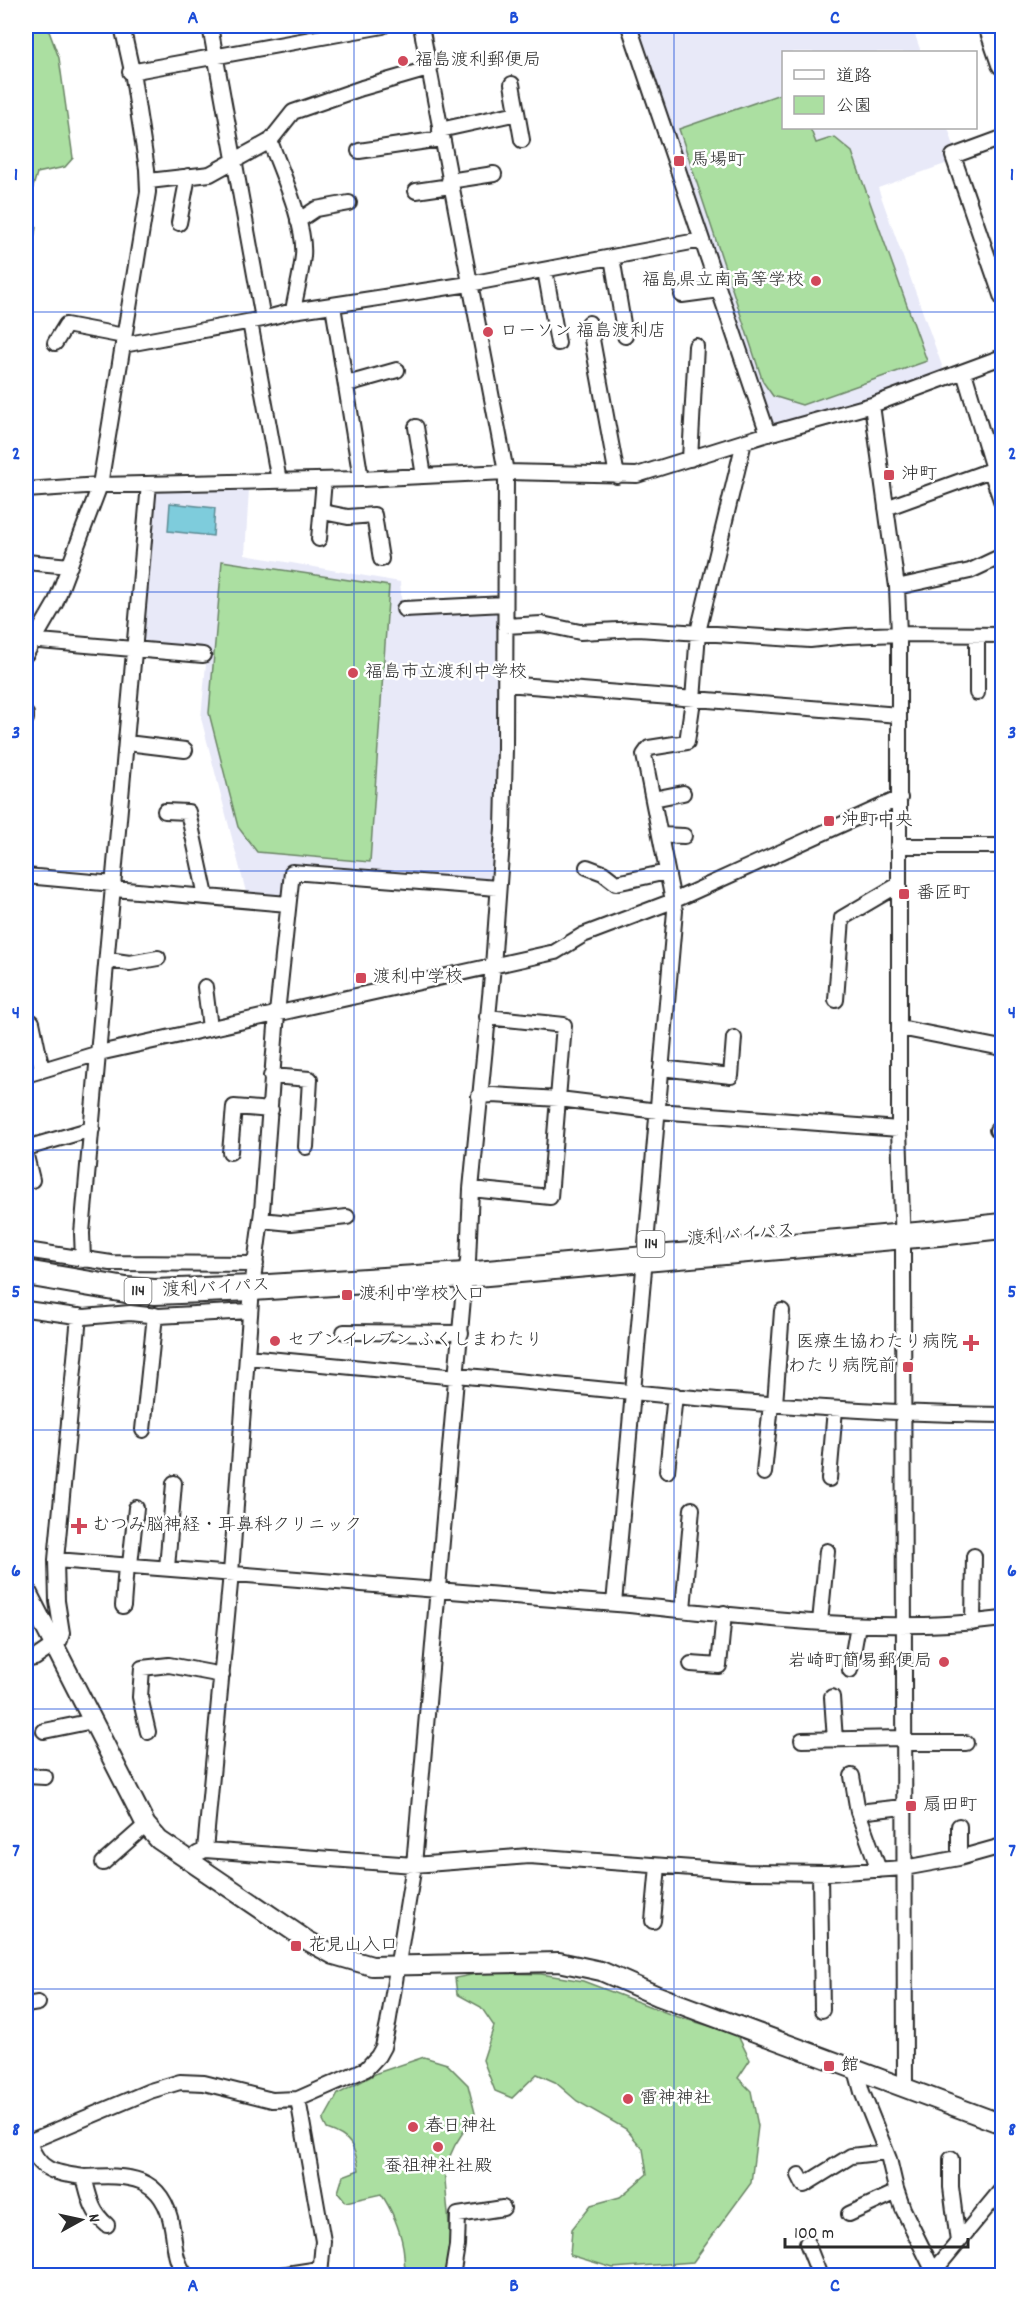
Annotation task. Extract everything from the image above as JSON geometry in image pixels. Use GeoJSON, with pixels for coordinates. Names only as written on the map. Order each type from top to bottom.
{"type":"FeatureCollection","features":[{"type":"Feature","properties":{"kind":"highway","name":"渡利バイパス"},"geometry":{"type":"LineString","coordinates":[[902,1228],[1002,1211]]}},
{"type":"Feature","properties":{"kind":"highway","name":"渡利バイパス"},"geometry":{"type":"LineString","coordinates":[[26,1273],[126,1290],[155,1292],[253,1288],[902,1228],[1002,1226]]}},
{"type":"Feature","properties":{"kind":"main road"},"geometry":{"type":"LineString","coordinates":[[989,26],[1002,64]]}},
{"type":"Feature","properties":{"kind":"street"},"geometry":{"type":"LineString","coordinates":[[26,654],[30,640],[55,604],[100,486],[149,181],[122,26]]}},
{"type":"Feature","properties":{"kind":"street"},"geometry":{"type":"LineString","coordinates":[[210,26],[233,160],[279,481]]}},
{"type":"Feature","properties":{"kind":"street"},"geometry":{"type":"LineString","coordinates":[[130,72],[383,26]]}},
{"type":"Feature","properties":{"kind":"street"},"geometry":{"type":"LineString","coordinates":[[186,2276],[179,2266],[173,2249],[173,2228],[168,2211],[153,2187],[142,2180],[57,2173],[34,2158],[27,2143],[150,2091],[180,2082],[204,2083],[272,2100],[298,2099],[366,2069],[378,2056],[385,2036],[414,1865],[467,1268],[479,1096],[493,966],[502,828],[506,684],[506,472],[421,26]]}},
{"type":"Feature","properties":{"kind":"street"},"geometry":{"type":"LineString","coordinates":[[629,26],[768,434]]}},
{"type":"Feature","properties":{"kind":"street"},"geometry":{"type":"LineString","coordinates":[[149,181],[210,174],[270,141],[293,112],[362,88],[428,69]]}},
{"type":"Feature","properties":{"kind":"street"},"geometry":{"type":"LineString","coordinates":[[512,84],[522,140]]}},
{"type":"Feature","properties":{"kind":"street"},"geometry":{"type":"LineString","coordinates":[[359,151],[441,135],[517,113]]}},
{"type":"Feature","properties":{"kind":"street"},"geometry":{"type":"LineString","coordinates":[[1002,138],[952,156],[1002,298]]}},
{"type":"Feature","properties":{"kind":"street"},"geometry":{"type":"LineString","coordinates":[[270,141],[298,221],[303,255],[293,311]]}},
{"type":"Feature","properties":{"kind":"street"},"geometry":{"type":"LineString","coordinates":[[416,191],[494,174]]}},
{"type":"Feature","properties":{"kind":"street"},"geometry":{"type":"LineString","coordinates":[[179,223],[188,176]]}},
{"type":"Feature","properties":{"kind":"street"},"geometry":{"type":"LineString","coordinates":[[298,221],[316,209],[348,203]]}},
{"type":"Feature","properties":{"kind":"street"},"geometry":{"type":"LineString","coordinates":[[55,343],[66,325],[124,341],[256,321],[293,311],[469,285],[702,240]]}},
{"type":"Feature","properties":{"kind":"street"},"geometry":{"type":"LineString","coordinates":[[612,257],[625,336]]}},
{"type":"Feature","properties":{"kind":"street"},"geometry":{"type":"LineString","coordinates":[[545,270],[558,343]]}},
{"type":"Feature","properties":{"kind":"street"},"geometry":{"type":"LineString","coordinates":[[682,295],[719,290]]}},
{"type":"Feature","properties":{"kind":"street"},"geometry":{"type":"LineString","coordinates":[[333,306],[361,479]]}},
{"type":"Feature","properties":{"kind":"street"},"geometry":{"type":"LineString","coordinates":[[589,323],[617,476]]}},
{"type":"Feature","properties":{"kind":"street"},"geometry":{"type":"LineString","coordinates":[[690,459],[696,346]]}},
{"type":"Feature","properties":{"kind":"street"},"geometry":{"type":"LineString","coordinates":[[26,490],[506,472],[637,475],[768,434],[872,405],[1002,357]]}},
{"type":"Feature","properties":{"kind":"street"},"geometry":{"type":"LineString","coordinates":[[347,384],[397,370]]}},
{"type":"Feature","properties":{"kind":"street"},"geometry":{"type":"LineString","coordinates":[[964,372],[996,469],[1002,502]]}},
{"type":"Feature","properties":{"kind":"street"},"geometry":{"type":"LineString","coordinates":[[872,405],[897,587],[899,634],[899,1130],[902,1228],[905,2089]]}},
{"type":"Feature","properties":{"kind":"street"},"geometry":{"type":"LineString","coordinates":[[416,427],[424,476]]}},
{"type":"Feature","properties":{"kind":"street"},"geometry":{"type":"LineString","coordinates":[[614,1604],[675,911],[644,755],[649,748],[687,742],[698,632],[744,442]]}},
{"type":"Feature","properties":{"kind":"street"},"geometry":{"type":"LineString","coordinates":[[886,508],[996,469]]}},
{"type":"Feature","properties":{"kind":"street"},"geometry":{"type":"LineString","coordinates":[[320,539],[324,480]]}},
{"type":"Feature","properties":{"kind":"street"},"geometry":{"type":"LineString","coordinates":[[82,1260],[82,1233],[149,484]]}},
{"type":"Feature","properties":{"kind":"street"},"geometry":{"type":"LineString","coordinates":[[323,512],[348,517],[374,515],[381,559]]}},
{"type":"Feature","properties":{"kind":"street"},"geometry":{"type":"LineString","coordinates":[[897,587],[970,571],[1002,556]]}},
{"type":"Feature","properties":{"kind":"street"},"geometry":{"type":"LineString","coordinates":[[26,562],[70,566]]}},
{"type":"Feature","properties":{"kind":"street"},"geometry":{"type":"LineString","coordinates":[[404,609],[505,604]]}},
{"type":"Feature","properties":{"kind":"street"},"geometry":{"type":"LineString","coordinates":[[505,626],[528,623],[580,632],[638,629],[810,640],[899,634],[1002,635]]}},
{"type":"Feature","properties":{"kind":"street"},"geometry":{"type":"LineString","coordinates":[[977,635],[977,693]]}},
{"type":"Feature","properties":{"kind":"street"},"geometry":{"type":"LineString","coordinates":[[30,640],[203,655]]}},
{"type":"Feature","properties":{"kind":"street"},"geometry":{"type":"LineString","coordinates":[[506,684],[899,716]]}},
{"type":"Feature","properties":{"kind":"street"},"geometry":{"type":"LineString","coordinates":[[26,714],[26,719]]}},
{"type":"Feature","properties":{"kind":"street"},"geometry":{"type":"LineString","coordinates":[[127,743],[185,750]]}},
{"type":"Feature","properties":{"kind":"street"},"geometry":{"type":"LineString","coordinates":[[653,799],[683,793]]}},
{"type":"Feature","properties":{"kind":"street"},"geometry":{"type":"LineString","coordinates":[[26,1075],[99,1053],[555,952],[583,935],[673,901],[900,798]]}},
{"type":"Feature","properties":{"kind":"street"},"geometry":{"type":"LineString","coordinates":[[165,811],[188,812],[206,896]]}},
{"type":"Feature","properties":{"kind":"street"},"geometry":{"type":"LineString","coordinates":[[660,835],[684,836]]}},
{"type":"Feature","properties":{"kind":"street"},"geometry":{"type":"LineString","coordinates":[[898,846],[1002,846]]}},
{"type":"Feature","properties":{"kind":"street"},"geometry":{"type":"LineString","coordinates":[[587,867],[603,873],[616,883],[667,872]]}},
{"type":"Feature","properties":{"kind":"street"},"geometry":{"type":"LineString","coordinates":[[205,1850],[231,1573],[253,1288],[271,1110],[271,1076],[292,872],[497,888]]}},
{"type":"Feature","properties":{"kind":"street"},"geometry":{"type":"LineString","coordinates":[[26,876],[288,904]]}},
{"type":"Feature","properties":{"kind":"street"},"geometry":{"type":"LineString","coordinates":[[836,1000],[842,918],[898,885]]}},
{"type":"Feature","properties":{"kind":"street"},"geometry":{"type":"LineString","coordinates":[[108,960],[130,963],[158,958]]}},
{"type":"Feature","properties":{"kind":"street"},"geometry":{"type":"LineString","coordinates":[[205,987],[210,1028]]}},
{"type":"Feature","properties":{"kind":"street"},"geometry":{"type":"LineString","coordinates":[[471,1189],[550,1197],[564,1025],[487,1017]]}},
{"type":"Feature","properties":{"kind":"street"},"geometry":{"type":"LineString","coordinates":[[32,1022],[42,1070]]}},
{"type":"Feature","properties":{"kind":"street"},"geometry":{"type":"LineString","coordinates":[[900,1028],[1002,1048]]}},
{"type":"Feature","properties":{"kind":"street"},"geometry":{"type":"LineString","coordinates":[[661,1068],[731,1076],[734,1038]]}},
{"type":"Feature","properties":{"kind":"street"},"geometry":{"type":"LineString","coordinates":[[271,1076],[310,1078],[306,1147]]}},
{"type":"Feature","properties":{"kind":"street"},"geometry":{"type":"LineString","coordinates":[[479,1096],[559,1099],[658,1110],[899,1130]]}},
{"type":"Feature","properties":{"kind":"street"},"geometry":{"type":"LineString","coordinates":[[230,1152],[234,1107],[271,1110]]}},
{"type":"Feature","properties":{"kind":"street"},"geometry":{"type":"LineString","coordinates":[[26,1149],[92,1129]]}},
{"type":"Feature","properties":{"kind":"street"},"geometry":{"type":"LineString","coordinates":[[26,1156],[33,1180]]}},
{"type":"Feature","properties":{"kind":"street"},"geometry":{"type":"LineString","coordinates":[[261,1220],[291,1223],[347,1217]]}},
{"type":"Feature","properties":{"kind":"street"},"geometry":{"type":"LineString","coordinates":[[26,1250],[253,1288]]}},
{"type":"Feature","properties":{"kind":"street"},"geometry":{"type":"LineString","coordinates":[[26,1309],[79,1316],[130,1313],[154,1315],[253,1288]]}},
{"type":"Feature","properties":{"kind":"street"},"geometry":{"type":"LineString","coordinates":[[764,1473],[782,1311]]}},
{"type":"Feature","properties":{"kind":"street"},"geometry":{"type":"LineString","coordinates":[[143,1430],[154,1315]]}},
{"type":"Feature","properties":{"kind":"street"},"geometry":{"type":"LineString","coordinates":[[26,1660],[35,1658],[54,1645],[60,1640],[62,1633],[57,1601],[56,1560],[79,1316]]}},
{"type":"Feature","properties":{"kind":"street"},"geometry":{"type":"LineString","coordinates":[[344,1332],[461,1333]]}},
{"type":"Feature","properties":{"kind":"street"},"geometry":{"type":"LineString","coordinates":[[247,1357],[835,1409],[903,1414],[1002,1415]]}},
{"type":"Feature","properties":{"kind":"street"},"geometry":{"type":"LineString","coordinates":[[667,1472],[675,1395]]}},
{"type":"Feature","properties":{"kind":"street"},"geometry":{"type":"LineString","coordinates":[[829,1479],[835,1409]]}},
{"type":"Feature","properties":{"kind":"street"},"geometry":{"type":"LineString","coordinates":[[167,1568],[174,1483]]}},
{"type":"Feature","properties":{"kind":"street"},"geometry":{"type":"LineString","coordinates":[[123,1606],[136,1508]]}},
{"type":"Feature","properties":{"kind":"street"},"geometry":{"type":"LineString","coordinates":[[683,1609],[692,1509]]}},
{"type":"Feature","properties":{"kind":"street"},"geometry":{"type":"LineString","coordinates":[[820,1622],[827,1551]]}},
{"type":"Feature","properties":{"kind":"street"},"geometry":{"type":"LineString","coordinates":[[973,1623],[974,1556]]}},
{"type":"Feature","properties":{"kind":"street"},"geometry":{"type":"LineString","coordinates":[[56,1560],[438,1589],[820,1622],[904,1626],[973,1623],[1002,1619]]}},
{"type":"Feature","properties":{"kind":"street"},"geometry":{"type":"LineString","coordinates":[[26,1590],[146,1825],[159,1840],[185,1860],[308,1941],[334,1955],[372,1966],[559,1962],[600,1971],[658,1996],[1002,2124]]}},
{"type":"Feature","properties":{"kind":"street"},"geometry":{"type":"LineString","coordinates":[[691,1664],[719,1666],[724,1613]]}},
{"type":"Feature","properties":{"kind":"street"},"geometry":{"type":"LineString","coordinates":[[850,1670],[858,1624]]}},
{"type":"Feature","properties":{"kind":"street"},"geometry":{"type":"LineString","coordinates":[[148,1732],[140,1697],[142,1668],[169,1665],[222,1675]]}},
{"type":"Feature","properties":{"kind":"street"},"geometry":{"type":"LineString","coordinates":[[832,1697],[835,1740]]}},
{"type":"Feature","properties":{"kind":"street"},"geometry":{"type":"LineString","coordinates":[[44,1731],[93,1721]]}},
{"type":"Feature","properties":{"kind":"street"},"geometry":{"type":"LineString","coordinates":[[802,1740],[903,1740],[966,1743]]}},
{"type":"Feature","properties":{"kind":"street"},"geometry":{"type":"LineString","coordinates":[[26,1776],[45,1777]]}},
{"type":"Feature","properties":{"kind":"street"},"geometry":{"type":"LineString","coordinates":[[852,1776],[858,1812],[879,1870]]}},
{"type":"Feature","properties":{"kind":"street"},"geometry":{"type":"LineString","coordinates":[[858,1812],[903,1807]]}},
{"type":"Feature","properties":{"kind":"street"},"geometry":{"type":"LineString","coordinates":[[103,1863],[146,1825]]}},
{"type":"Feature","properties":{"kind":"street"},"geometry":{"type":"LineString","coordinates":[[959,1826],[959,1858]]}},
{"type":"Feature","properties":{"kind":"street"},"geometry":{"type":"LineString","coordinates":[[185,1860],[205,1850],[414,1865],[529,1856],[747,1872],[820,1873],[904,1868],[959,1858],[1002,1846]]}},
{"type":"Feature","properties":{"kind":"street"},"geometry":{"type":"LineString","coordinates":[[653,1922],[658,1866]]}},
{"type":"Feature","properties":{"kind":"street"},"geometry":{"type":"LineString","coordinates":[[820,1873],[822,2010]]}},
{"type":"Feature","properties":{"kind":"street"},"geometry":{"type":"LineString","coordinates":[[856,2070],[862,2092],[886,2152],[897,2192],[933,2274],[1002,2189]]}},
{"type":"Feature","properties":{"kind":"street"},"geometry":{"type":"LineString","coordinates":[[274,2276],[320,2272],[323,2241],[298,2099]]}},
{"type":"Feature","properties":{"kind":"street"},"geometry":{"type":"LineString","coordinates":[[799,2175],[804,2185],[851,2157],[886,2152]]}},
{"type":"Feature","properties":{"kind":"street"},"geometry":{"type":"LineString","coordinates":[[951,2159],[951,2187],[958,2242]]}},
{"type":"Feature","properties":{"kind":"street"},"geometry":{"type":"LineString","coordinates":[[84,2177],[93,2209],[98,2218],[107,2225]]}},
{"type":"Feature","properties":{"kind":"street"},"geometry":{"type":"LineString","coordinates":[[849,2214],[897,2192]]}},
{"type":"Feature","properties":{"kind":"street"},"geometry":{"type":"LineString","coordinates":[[452,2276],[457,2246],[458,2215],[503,2208]]}},
{"type":"Feature","properties":{"kind":"street"},"geometry":{"type":"LineString","coordinates":[[807,2243],[820,2276]]}},
{"type":"Feature","properties":{"kind":"shaded area","name":"福島県立南高等学校"},"geometry":{"type":"Polygon","coordinates":[[[635,26],[912,26],[921,51],[782,51],[782,129],[948,129],[955,149],[945,153],[948,163],[878,188],[945,374],[779,429],[770,425],[635,26]]]}},
{"type":"Feature","properties":{"kind":"shaded area","name":"福島市立渡利中学校"},"geometry":{"type":"Polygon","coordinates":[[[249,489],[245,555],[400,582],[403,614],[498,608],[501,775],[493,884],[289,867],[284,897],[246,892],[201,718],[207,653],[139,647],[154,492],[249,489]]]}},
{"type":"Feature","properties":{"kind":"green space"},"geometry":{"type":"Polygon","coordinates":[[[26,26],[47,26],[59,58],[73,158],[65,167],[37,173],[26,212],[26,26]]]}},
{"type":"Feature","properties":{"kind":"green space","name":"福島県立南高等学校"},"geometry":{"type":"Polygon","coordinates":[[[782,93],[782,129],[810,129],[816,143],[834,137],[852,152],[927,361],[802,405],[773,396],[763,382],[679,129],[782,93]]]}},
{"type":"Feature","properties":{"kind":"green space"},"geometry":{"type":"Polygon","coordinates":[[[26,212],[36,227],[26,288],[26,212]]]}},
{"type":"Feature","properties":{"kind":"green space"},"geometry":{"type":"Polygon","coordinates":[[[222,561],[389,586],[370,862],[257,852],[238,827],[209,713],[222,561]]]}},
{"type":"Feature","properties":{"kind":"green space"},"geometry":{"type":"Polygon","coordinates":[[[482,1973],[541,1974],[583,1981],[675,2016],[737,2034],[750,2060],[738,2078],[751,2091],[758,2126],[751,2183],[693,2262],[613,2268],[570,2255],[572,2229],[591,2205],[620,2197],[647,2174],[643,2149],[626,2129],[577,2101],[555,2082],[537,2074],[512,2098],[495,2091],[483,2060],[494,2026],[481,2007],[457,1994],[455,1978],[482,1973]]]}},
{"type":"Feature","properties":{"kind":"green space"},"geometry":{"type":"Polygon","coordinates":[[[424,2057],[447,2064],[468,2085],[475,2113],[455,2145],[444,2169],[453,2270],[450,2275],[407,2275],[400,2233],[392,2212],[381,2194],[346,2202],[338,2192],[343,2176],[359,2170],[356,2155],[347,2139],[327,2129],[323,2121],[338,2094],[377,2073],[424,2057]]]}},
{"type":"Feature","properties":{"kind":"water"},"geometry":{"type":"Polygon","coordinates":[[[170,503],[215,508],[213,536],[168,531],[170,503]]]}},
{"type":"Feature","properties":{"kind":"place","name":"福島渡利郵便局"},"geometry":{"type":"Point","coordinates":[403,61]}},
{"type":"Feature","properties":{"kind":"place","name":"馬場町"},"geometry":{"type":"Point","coordinates":[679,161]}},
{"type":"Feature","properties":{"kind":"place","name":"福島県立南高等学校"},"geometry":{"type":"Point","coordinates":[816,281]}},
{"type":"Feature","properties":{"kind":"place","name":"ローソン 福島渡利店"},"geometry":{"type":"Point","coordinates":[488,332]}},
{"type":"Feature","properties":{"kind":"place","name":"沖町"},"geometry":{"type":"Point","coordinates":[889,475]}},
{"type":"Feature","properties":{"kind":"place","name":"福島市立渡利中学校"},"geometry":{"type":"Point","coordinates":[353,673]}},
{"type":"Feature","properties":{"kind":"place","name":"沖町中央"},"geometry":{"type":"Point","coordinates":[829,821]}},
{"type":"Feature","properties":{"kind":"place","name":"番匠町"},"geometry":{"type":"Point","coordinates":[904,894]}},
{"type":"Feature","properties":{"kind":"place","name":"渡利中学校"},"geometry":{"type":"Point","coordinates":[361,978]}},
{"type":"Feature","properties":{"kind":"place","name":"渡利中学校入口"},"geometry":{"type":"Point","coordinates":[347,1295]}},
{"type":"Feature","properties":{"kind":"place","name":"セブンイレブン ふくしまわたり"},"geometry":{"type":"Point","coordinates":[275,1341]}},
{"type":"Feature","properties":{"kind":"place","name":"医療生協わたり病院"},"geometry":{"type":"Point","coordinates":[971,1343]}},
{"type":"Feature","properties":{"kind":"place","name":"わたり病院前"},"geometry":{"type":"Point","coordinates":[908,1367]}},
{"type":"Feature","properties":{"kind":"place","name":"むつみ脳神経・耳鼻科クリニック"},"geometry":{"type":"Point","coordinates":[79,1526]}},
{"type":"Feature","properties":{"kind":"place","name":"岩崎町簡易郵便局"},"geometry":{"type":"Point","coordinates":[944,1662]}},
{"type":"Feature","properties":{"kind":"place","name":"扇田町"},"geometry":{"type":"Point","coordinates":[911,1806]}},
{"type":"Feature","properties":{"kind":"place","name":"花見山入口"},"geometry":{"type":"Point","coordinates":[296,1946]}},
{"type":"Feature","properties":{"kind":"place","name":"館"},"geometry":{"type":"Point","coordinates":[829,2066]}},
{"type":"Feature","properties":{"kind":"place","name":"雷神神社"},"geometry":{"type":"Point","coordinates":[628,2099]}},
{"type":"Feature","properties":{"kind":"place","name":"春日神社"},"geometry":{"type":"Point","coordinates":[413,2127]}},
{"type":"Feature","properties":{"kind":"place","name":"蚕祖神社社殿"},"geometry":{"type":"Point","coordinates":[438,2147]}}]}
